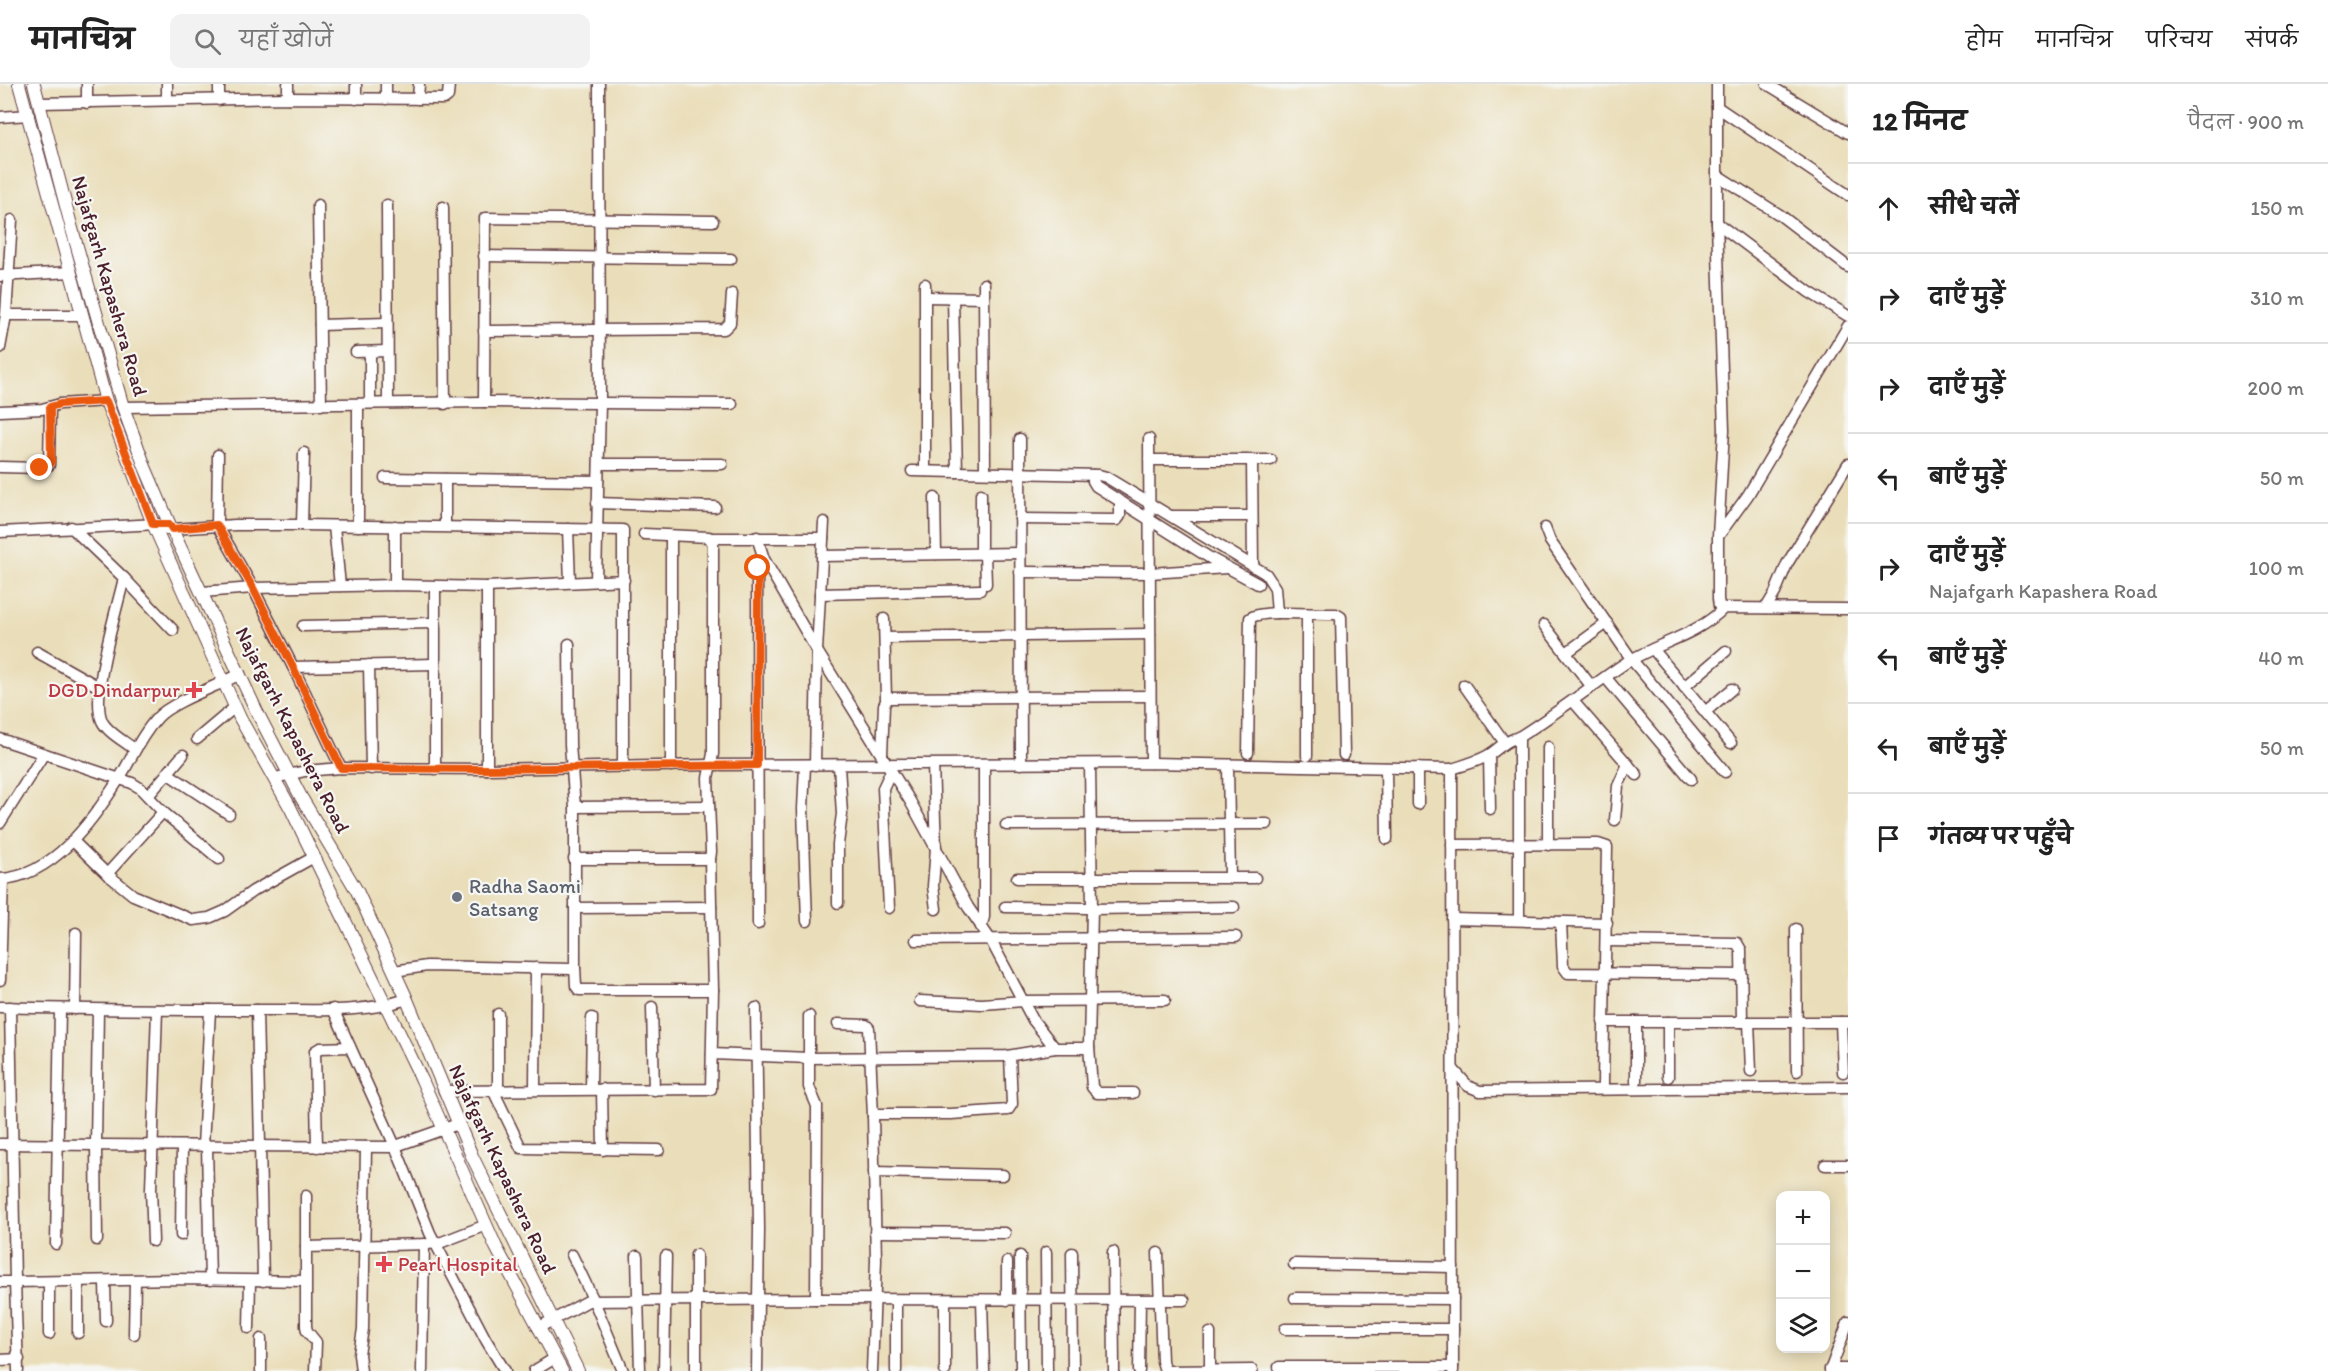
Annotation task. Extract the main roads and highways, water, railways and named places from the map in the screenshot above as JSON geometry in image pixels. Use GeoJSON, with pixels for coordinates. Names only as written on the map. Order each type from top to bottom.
{"type":"FeatureCollection","features":[{"type":"Feature","properties":{"kind":"main road","name":"Najafgarh Kapashera Road"},"geometry":{"type":"LineString","coordinates":[[19,84],[42,163],[58,200],[123,407],[170,526],[289,774],[357,891],[407,999],[458,1124],[577,1368]]}},
{"type":"Feature","properties":{"kind":"main road","name":"Najafgarh Kapashera Road"},"geometry":{"type":"LineString","coordinates":[[34,84],[55,162],[58,200],[81,315],[106,401],[154,527],[235,707],[275,778],[314,857],[422,1080],[486,1225],[562,1371]]}},
{"type":"Feature","properties":{"kind":"main road"},"geometry":{"type":"LineString","coordinates":[[42,163],[55,162]]}},
{"type":"Feature","properties":{"kind":"main road"},"geometry":{"type":"LineString","coordinates":[[99,375],[113,373]]}},
{"type":"Feature","properties":{"kind":"main road"},"geometry":{"type":"LineString","coordinates":[[562,1371],[577,1368]]}},
{"type":"Feature","properties":{"kind":"place","name":"DGD Dindarpur"},"geometry":{"type":"Point","coordinates":[194,690]}},
{"type":"Feature","properties":{"kind":"place","name":"Radha Saomi Satsang"},"geometry":{"type":"Point","coordinates":[457,897]}},
{"type":"Feature","properties":{"kind":"place","name":"Pearl Hospital"},"geometry":{"type":"Point","coordinates":[384,1264]}}]}
